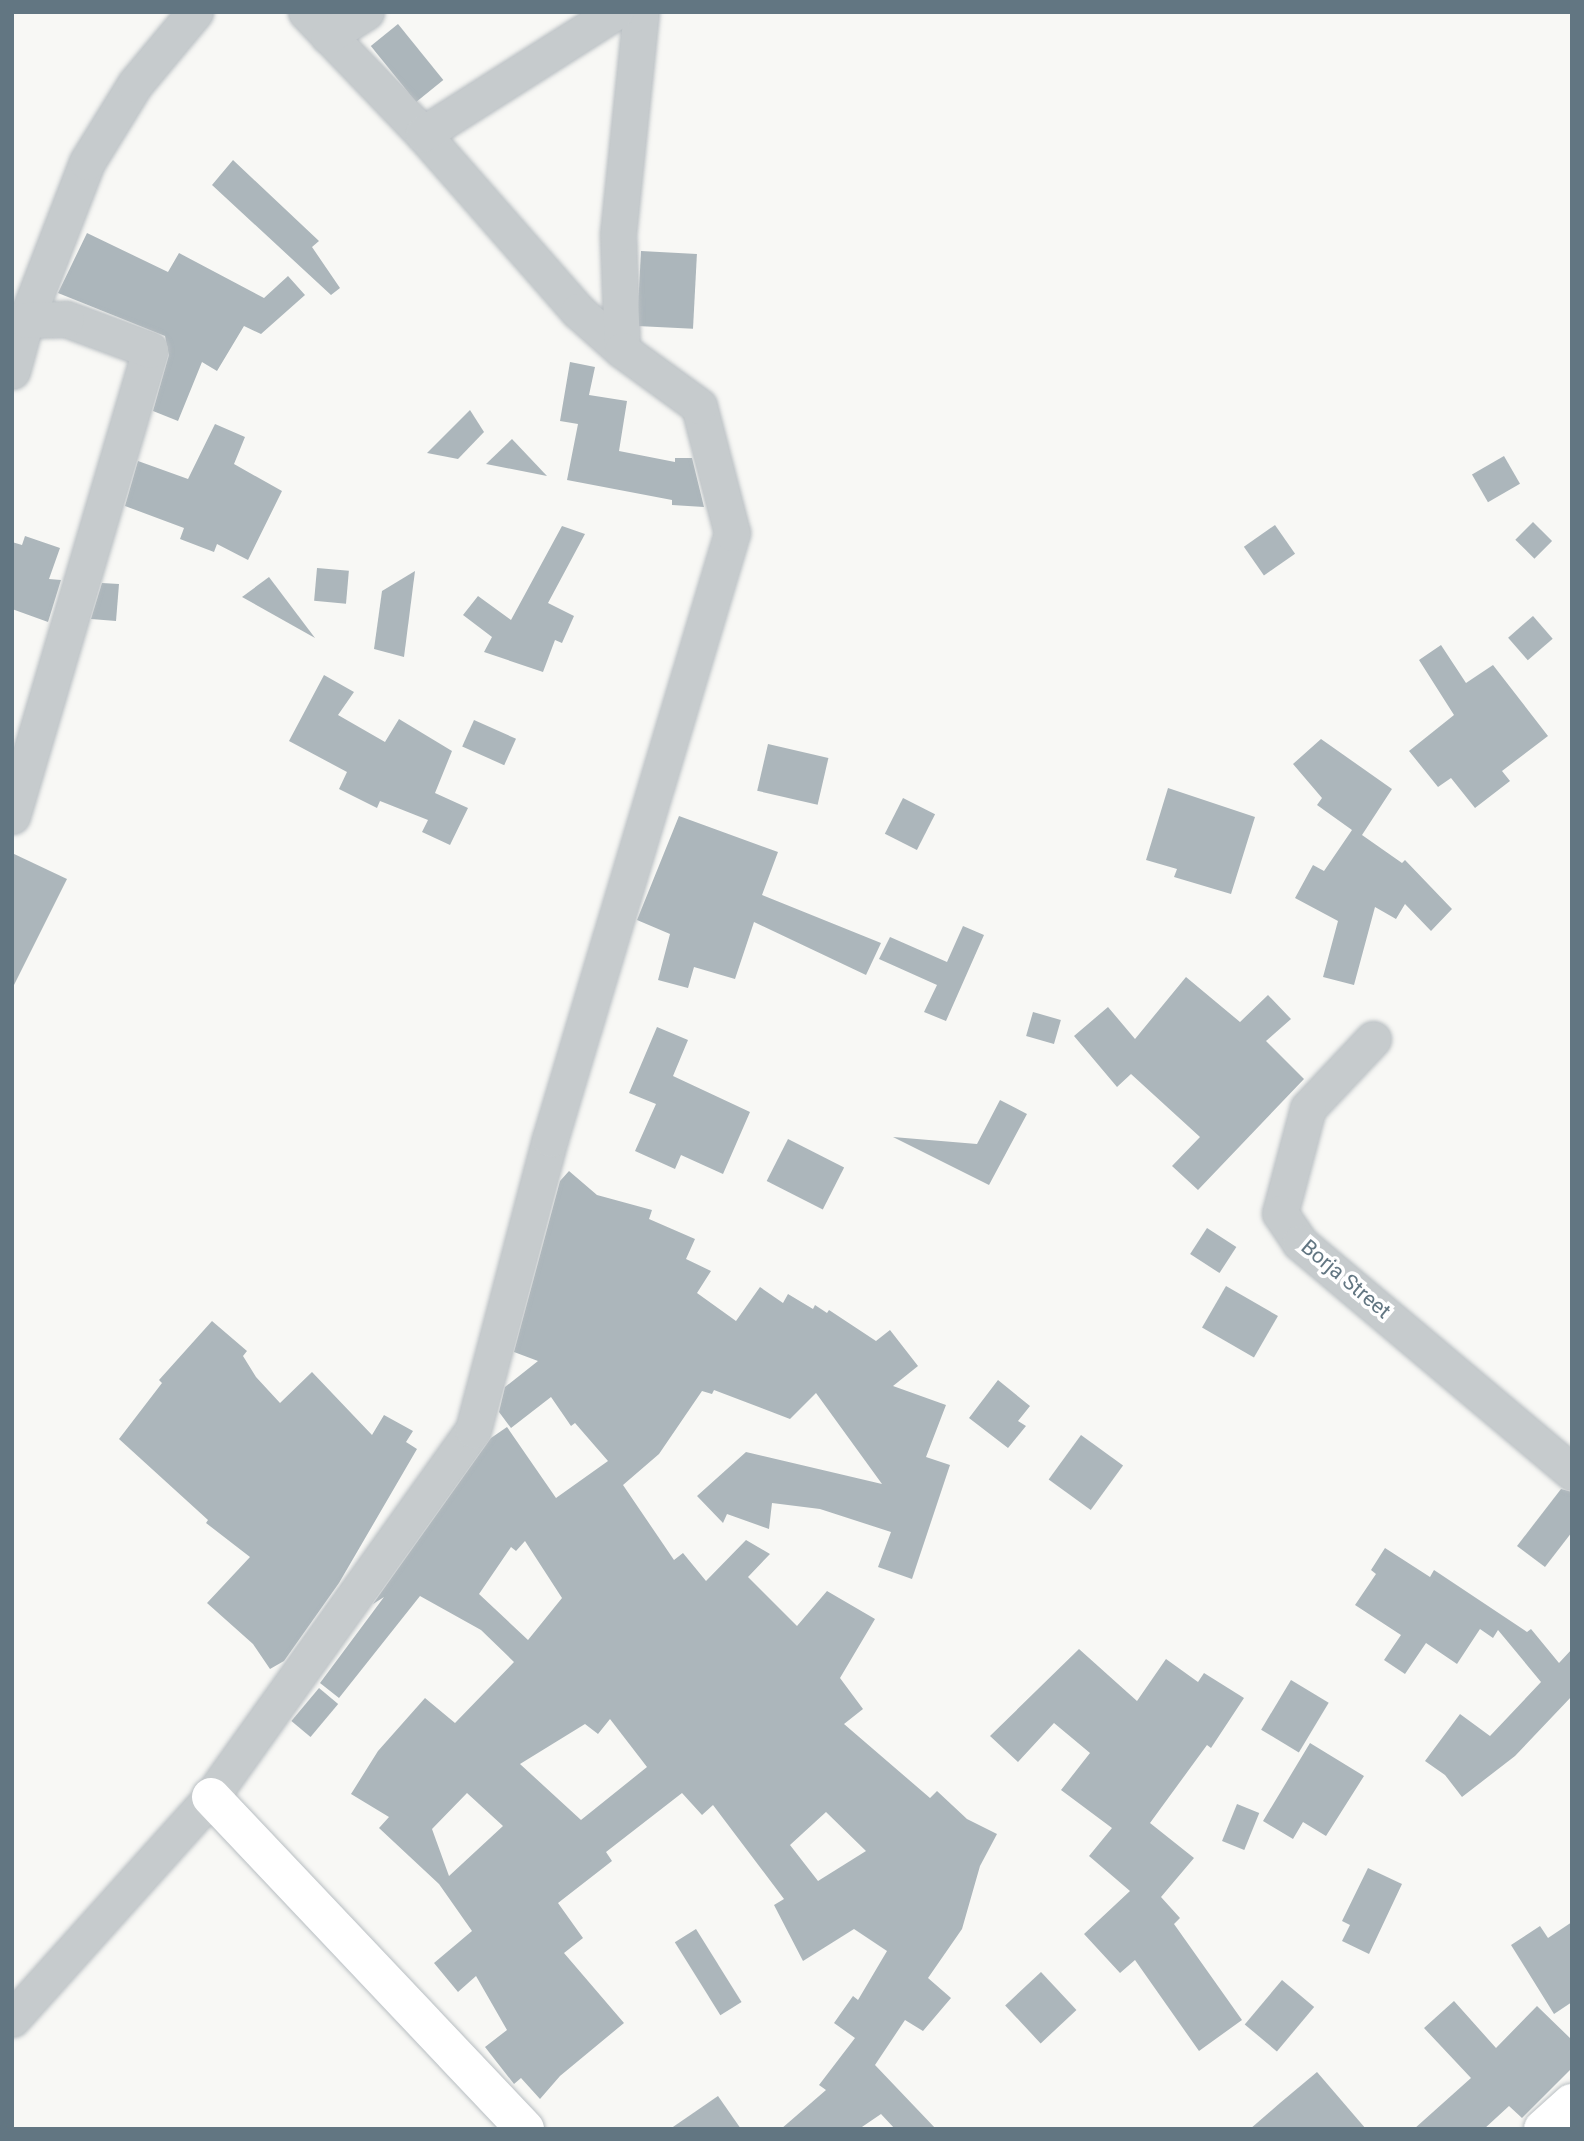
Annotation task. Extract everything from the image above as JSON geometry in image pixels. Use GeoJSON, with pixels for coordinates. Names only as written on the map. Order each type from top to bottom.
{"type":"FeatureCollection","features":[{"type":"Feature","properties":{"kind":"street"},"geometry":{"type":"LineString","coordinates":[[12,371],[26,320],[87,162],[135,84],[195,12]]}},
{"type":"Feature","properties":{"kind":"street"},"geometry":{"type":"LineString","coordinates":[[317,24],[366,12]]}},
{"type":"Feature","properties":{"kind":"street"},"geometry":{"type":"LineString","coordinates":[[423,134],[614,12]]}},
{"type":"Feature","properties":{"kind":"street"},"geometry":{"type":"LineString","coordinates":[[622,350],[618,234],[641,12]]}},
{"type":"Feature","properties":{"kind":"street"},"geometry":{"type":"LineString","coordinates":[[12,2019],[211,1797],[473,1430],[550,1139],[732,533],[699,406],[622,350],[578,311],[423,134],[317,24]]}},
{"type":"Feature","properties":{"kind":"street"},"geometry":{"type":"LineString","coordinates":[[12,816],[150,350],[66,319],[26,320]]}},
{"type":"Feature","properties":{"kind":"street","name":"Borja Street"},"geometry":{"type":"LineString","coordinates":[[1373,1039],[1308,1108],[1280,1213],[1300,1243],[1572,1472]]}},
{"type":"Feature","properties":{"kind":"street"},"geometry":{"type":"LineString","coordinates":[[211,1797],[525,2129]]}},
{"type":"Feature","properties":{"kind":"street"},"geometry":{"type":"LineString","coordinates":[[1544,2129],[1572,2103]]}},
{"type":"Feature","properties":{"kind":"building"},"geometry":{"type":"Polygon","coordinates":[[[398,24],[443,80],[416,102],[371,46],[398,24]]]}},
{"type":"Feature","properties":{"kind":"building"},"geometry":{"type":"Polygon","coordinates":[[[233,160],[319,241],[312,247],[340,288],[331,295],[212,185],[233,160]]]}},
{"type":"Feature","properties":{"kind":"building"},"geometry":{"type":"Polygon","coordinates":[[[87,233],[168,272],[179,253],[264,298],[288,276],[305,295],[261,334],[244,326],[217,371],[202,362],[178,421],[153,411],[169,355],[165,336],[58,293],[87,233]]]}},
{"type":"Feature","properties":{"kind":"building"},"geometry":{"type":"Polygon","coordinates":[[[641,251],[697,254],[693,329],[637,326],[641,251]]]}},
{"type":"Feature","properties":{"kind":"building"},"geometry":{"type":"Polygon","coordinates":[[[570,362],[595,367],[589,395],[627,401],[619,451],[675,462],[675,458],[692,458],[704,507],[672,505],[672,500],[567,480],[578,424],[560,421],[570,362]]]}},
{"type":"Feature","properties":{"kind":"building"},"geometry":{"type":"Polygon","coordinates":[[[470,410],[484,432],[458,459],[427,453],[470,410]]]}},
{"type":"Feature","properties":{"kind":"building"},"geometry":{"type":"Polygon","coordinates":[[[215,424],[245,437],[234,464],[282,491],[248,560],[217,544],[214,552],[180,539],[184,528],[125,506],[138,461],[188,479],[215,424]]]}},
{"type":"Feature","properties":{"kind":"building"},"geometry":{"type":"Polygon","coordinates":[[[512,439],[547,476],[486,464],[512,439]]]}},
{"type":"Feature","properties":{"kind":"building"},"geometry":{"type":"Polygon","coordinates":[[[1504,456],[1520,484],[1488,502],[1472,474],[1504,456]]]}},
{"type":"Feature","properties":{"kind":"building"},"geometry":{"type":"Polygon","coordinates":[[[1533,522],[1552,541],[1534,559],[1515,540],[1533,522]]]}},
{"type":"Feature","properties":{"kind":"building"},"geometry":{"type":"Polygon","coordinates":[[[1275,525],[1295,554],[1264,575],[1244,547],[1275,525]]]}},
{"type":"Feature","properties":{"kind":"building"},"geometry":{"type":"Polygon","coordinates":[[[562,526],[585,534],[548,603],[574,616],[562,643],[555,640],[543,672],[484,652],[492,637],[463,615],[478,596],[511,620],[562,526]]]}},
{"type":"Feature","properties":{"kind":"building"},"geometry":{"type":"Polygon","coordinates":[[[25,536],[60,548],[49,579],[61,580],[48,622],[12,609],[12,542],[22,545],[25,536]]]}},
{"type":"Feature","properties":{"kind":"building"},"geometry":{"type":"Polygon","coordinates":[[[317,568],[349,571],[346,604],[314,601],[317,568]]]}},
{"type":"Feature","properties":{"kind":"building"},"geometry":{"type":"Polygon","coordinates":[[[415,571],[404,657],[374,649],[382,591],[415,571]]]}},
{"type":"Feature","properties":{"kind":"building"},"geometry":{"type":"Polygon","coordinates":[[[269,577],[315,638],[242,597],[269,577]]]}},
{"type":"Feature","properties":{"kind":"building"},"geometry":{"type":"Polygon","coordinates":[[[102,583],[119,584],[116,621],[91,619],[102,583]]]}},
{"type":"Feature","properties":{"kind":"building"},"geometry":{"type":"Polygon","coordinates":[[[1533,616],[1553,639],[1528,660],[1508,638],[1533,616]]]}},
{"type":"Feature","properties":{"kind":"building"},"geometry":{"type":"Polygon","coordinates":[[[1441,645],[1466,683],[1493,665],[1548,736],[1502,771],[1510,781],[1475,808],[1451,778],[1438,787],[1409,751],[1454,715],[1419,660],[1441,645]]]}},
{"type":"Feature","properties":{"kind":"building"},"geometry":{"type":"Polygon","coordinates":[[[324,675],[354,692],[338,715],[385,742],[399,719],[452,751],[435,793],[468,808],[450,845],[422,832],[428,820],[380,801],[377,808],[339,789],[347,772],[289,741],[324,675]]]}},
{"type":"Feature","properties":{"kind":"building"},"geometry":{"type":"Polygon","coordinates":[[[474,720],[516,739],[504,765],[462,746],[474,720]]]}},
{"type":"Feature","properties":{"kind":"building"},"geometry":{"type":"Polygon","coordinates":[[[1321,739],[1392,789],[1362,835],[1402,863],[1405,860],[1452,909],[1431,931],[1405,904],[1396,919],[1375,907],[1354,985],[1323,977],[1338,921],[1295,898],[1313,865],[1324,871],[1352,830],[1317,805],[1322,798],[1293,764],[1321,739]]]}},
{"type":"Feature","properties":{"kind":"building"},"geometry":{"type":"Polygon","coordinates":[[[768,744],[828,758],[818,805],[757,791],[768,744]]]}},
{"type":"Feature","properties":{"kind":"building"},"geometry":{"type":"Polygon","coordinates":[[[1168,788],[1255,817],[1231,894],[1174,877],[1177,869],[1146,860],[1168,788]]]}},
{"type":"Feature","properties":{"kind":"building"},"geometry":{"type":"Polygon","coordinates":[[[903,798],[935,814],[917,850],[885,834],[903,798]]]}},
{"type":"Feature","properties":{"kind":"building"},"geometry":{"type":"Polygon","coordinates":[[[679,816],[778,852],[762,895],[881,943],[866,975],[754,922],[735,979],[694,967],[688,988],[658,980],[670,934],[637,920],[679,816]]]}},
{"type":"Feature","properties":{"kind":"building"},"geometry":{"type":"Polygon","coordinates":[[[12,853],[67,879],[12,989],[12,853]]]}},
{"type":"Feature","properties":{"kind":"building"},"geometry":{"type":"Polygon","coordinates":[[[963,926],[984,935],[946,1021],[924,1012],[937,985],[879,959],[890,937],[947,962],[963,926]]]}},
{"type":"Feature","properties":{"kind":"building"},"geometry":{"type":"Polygon","coordinates":[[[1186,977],[1240,1022],[1268,995],[1291,1019],[1266,1041],[1304,1079],[1198,1190],[1172,1166],[1200,1137],[1131,1074],[1117,1087],[1074,1036],[1108,1007],[1135,1039],[1186,977]]]}},
{"type":"Feature","properties":{"kind":"building"},"geometry":{"type":"Polygon","coordinates":[[[1033,1012],[1061,1020],[1054,1044],[1026,1036],[1033,1012]]]}},
{"type":"Feature","properties":{"kind":"building"},"geometry":{"type":"Polygon","coordinates":[[[657,1027],[688,1040],[673,1076],[750,1112],[723,1174],[681,1155],[675,1169],[635,1151],[656,1104],[629,1093],[657,1027]]]}},
{"type":"Feature","properties":{"kind":"building"},"geometry":{"type":"Polygon","coordinates":[[[1000,1100],[1027,1114],[989,1185],[893,1137],[977,1144],[1000,1100]]]}},
{"type":"Feature","properties":{"kind":"building"},"geometry":{"type":"Polygon","coordinates":[[[788,1139],[844,1168],[823,1209],[767,1181],[788,1139]]]}},
{"type":"Feature","properties":{"kind":"building"},"geometry":{"type":"Polygon","coordinates":[[[569,1171],[597,1195],[652,1210],[649,1219],[695,1239],[686,1259],[711,1271],[697,1293],[736,1321],[760,1287],[783,1303],[788,1294],[813,1309],[815,1305],[827,1313],[829,1310],[876,1341],[890,1330],[918,1366],[893,1386],[946,1405],[926,1457],[950,1465],[912,1579],[878,1567],[891,1532],[820,1509],[772,1503],[769,1529],[727,1514],[723,1523],[697,1496],[746,1452],[882,1484],[816,1393],[790,1419],[714,1390],[712,1394],[702,1391],[659,1454],[623,1485],[674,1560],[683,1553],[706,1581],[746,1540],[770,1554],[748,1577],[797,1626],[827,1591],[875,1619],[840,1678],[863,1709],[844,1724],[930,1798],[937,1791],[967,1819],[997,1834],[980,1866],[962,1929],[928,1978],[951,1998],[923,2031],[905,2020],[875,2065],[936,2129],[895,2129],[881,2114],[859,2129],[781,2129],[826,2090],[819,2085],[855,2038],[834,2023],[853,1996],[858,2000],[887,1951],[854,1929],[803,1961],[774,1905],[784,1899],[713,1805],[702,1815],[682,1793],[606,1852],[612,1861],[558,1903],[583,1938],[564,1953],[624,2023],[560,2076],[540,2099],[521,2078],[514,2084],[485,2047],[507,2030],[476,1976],[458,1992],[434,1963],[472,1931],[439,1884],[379,1828],[389,1817],[351,1794],[378,1751],[425,1698],[455,1723],[514,1662],[481,1630],[420,1596],[339,1698],[320,1683],[384,1597],[373,1604],[491,1438],[507,1427],[556,1498],[608,1461],[575,1423],[571,1426],[551,1397],[511,1428],[499,1412],[505,1387],[538,1361],[514,1352],[560,1181],[569,1171]],[[525,1541],[516,1551],[511,1547],[479,1594],[528,1640],[562,1598],[525,1541]],[[610,1719],[598,1734],[585,1724],[520,1764],[581,1820],[647,1767],[610,1719]],[[467,1793],[432,1829],[449,1876],[503,1826],[467,1793]],[[826,1812],[790,1845],[818,1881],[866,1851],[826,1812]]]}},
{"type":"Feature","properties":{"kind":"building"},"geometry":{"type":"Polygon","coordinates":[[[1207,1228],[1236,1247],[1219,1273],[1190,1254],[1207,1228]]]}},
{"type":"Feature","properties":{"kind":"building"},"geometry":{"type":"Polygon","coordinates":[[[1226,1286],[1278,1316],[1254,1358],[1202,1328],[1226,1286]]]}},
{"type":"Feature","properties":{"kind":"building"},"geometry":{"type":"Polygon","coordinates":[[[212,1321],[247,1351],[243,1356],[256,1377],[280,1403],[312,1372],[372,1435],[384,1415],[413,1431],[406,1442],[417,1449],[339,1583],[284,1661],[270,1669],[253,1644],[207,1603],[250,1557],[206,1523],[208,1520],[119,1439],[162,1383],[159,1380],[212,1321]]]}},
{"type":"Feature","properties":{"kind":"building"},"geometry":{"type":"Polygon","coordinates":[[[998,1380],[1030,1406],[1018,1421],[1026,1426],[1008,1448],[969,1418],[998,1380]]]}},
{"type":"Feature","properties":{"kind":"building"},"geometry":{"type":"Polygon","coordinates":[[[1081,1435],[1123,1466],[1091,1510],[1049,1479],[1081,1435]]]}},
{"type":"Feature","properties":{"kind":"building"},"geometry":{"type":"Polygon","coordinates":[[[1561,1489],[1572,1492],[1572,1532],[1545,1567],[1517,1546],[1561,1489]]]}},
{"type":"Feature","properties":{"kind":"building"},"geometry":{"type":"Polygon","coordinates":[[[1385,1548],[1430,1577],[1434,1570],[1527,1632],[1531,1629],[1559,1663],[1572,1649],[1572,1696],[1515,1756],[1462,1797],[1445,1775],[1425,1761],[1460,1714],[1490,1736],[1541,1682],[1498,1630],[1493,1638],[1480,1629],[1457,1664],[1426,1643],[1405,1674],[1384,1660],[1401,1635],[1355,1605],[1376,1574],[1371,1570],[1385,1548]]]}},
{"type":"Feature","properties":{"kind":"building"},"geometry":{"type":"Polygon","coordinates":[[[1079,1649],[1137,1701],[1166,1659],[1198,1682],[1204,1673],[1244,1698],[1211,1748],[1207,1745],[1150,1823],[1194,1858],[1161,1897],[1180,1918],[1174,1924],[1242,2020],[1199,2051],[1135,1960],[1120,1973],[1084,1934],[1130,1891],[1089,1856],[1112,1828],[1061,1790],[1090,1753],[1054,1723],[1018,1762],[990,1736],[1079,1649]]]}},
{"type":"Feature","properties":{"kind":"building"},"geometry":{"type":"Polygon","coordinates":[[[1291,1680],[1329,1703],[1299,1752],[1261,1730],[1291,1680]]]}},
{"type":"Feature","properties":{"kind":"building"},"geometry":{"type":"Polygon","coordinates":[[[319,1688],[338,1704],[311,1737],[291,1721],[319,1688]]]}},
{"type":"Feature","properties":{"kind":"building"},"geometry":{"type":"Polygon","coordinates":[[[1310,1743],[1364,1776],[1326,1836],[1303,1822],[1293,1839],[1263,1821],[1310,1743]]]}},
{"type":"Feature","properties":{"kind":"building"},"geometry":{"type":"Polygon","coordinates":[[[1237,1804],[1259,1813],[1244,1850],[1222,1841],[1237,1804]]]}},
{"type":"Feature","properties":{"kind":"building"},"geometry":{"type":"Polygon","coordinates":[[[1368,1868],[1402,1884],[1369,1954],[1342,1941],[1350,1925],[1342,1921],[1368,1868]]]}},
{"type":"Feature","properties":{"kind":"building"},"geometry":{"type":"Polygon","coordinates":[[[1572,1922],[1572,2002],[1554,2014],[1511,1945],[1540,1926],[1548,1938],[1572,1922]]]}},
{"type":"Feature","properties":{"kind":"building"},"geometry":{"type":"Polygon","coordinates":[[[696,1929],[742,2002],[720,2015],[675,1942],[696,1929]]]}},
{"type":"Feature","properties":{"kind":"building"},"geometry":{"type":"Polygon","coordinates":[[[1041,1972],[1076,2010],[1041,2043],[1005,2005],[1041,1972]]]}},
{"type":"Feature","properties":{"kind":"building"},"geometry":{"type":"Polygon","coordinates":[[[1282,1980],[1314,2007],[1277,2051],[1245,2024],[1282,1980]]]}},
{"type":"Feature","properties":{"kind":"building"},"geometry":{"type":"Polygon","coordinates":[[[1454,2001],[1496,2048],[1537,2006],[1572,2040],[1572,2068],[1522,2118],[1509,2106],[1484,2129],[1414,2129],[1471,2078],[1424,2028],[1454,2001]]]}},
{"type":"Feature","properties":{"kind":"building"},"geometry":{"type":"Polygon","coordinates":[[[1317,2072],[1366,2129],[1250,2129],[1280,2103],[1317,2072]]]}},
{"type":"Feature","properties":{"kind":"building"},"geometry":{"type":"Polygon","coordinates":[[[718,2096],[741,2129],[670,2129],[718,2096]]]}}]}
